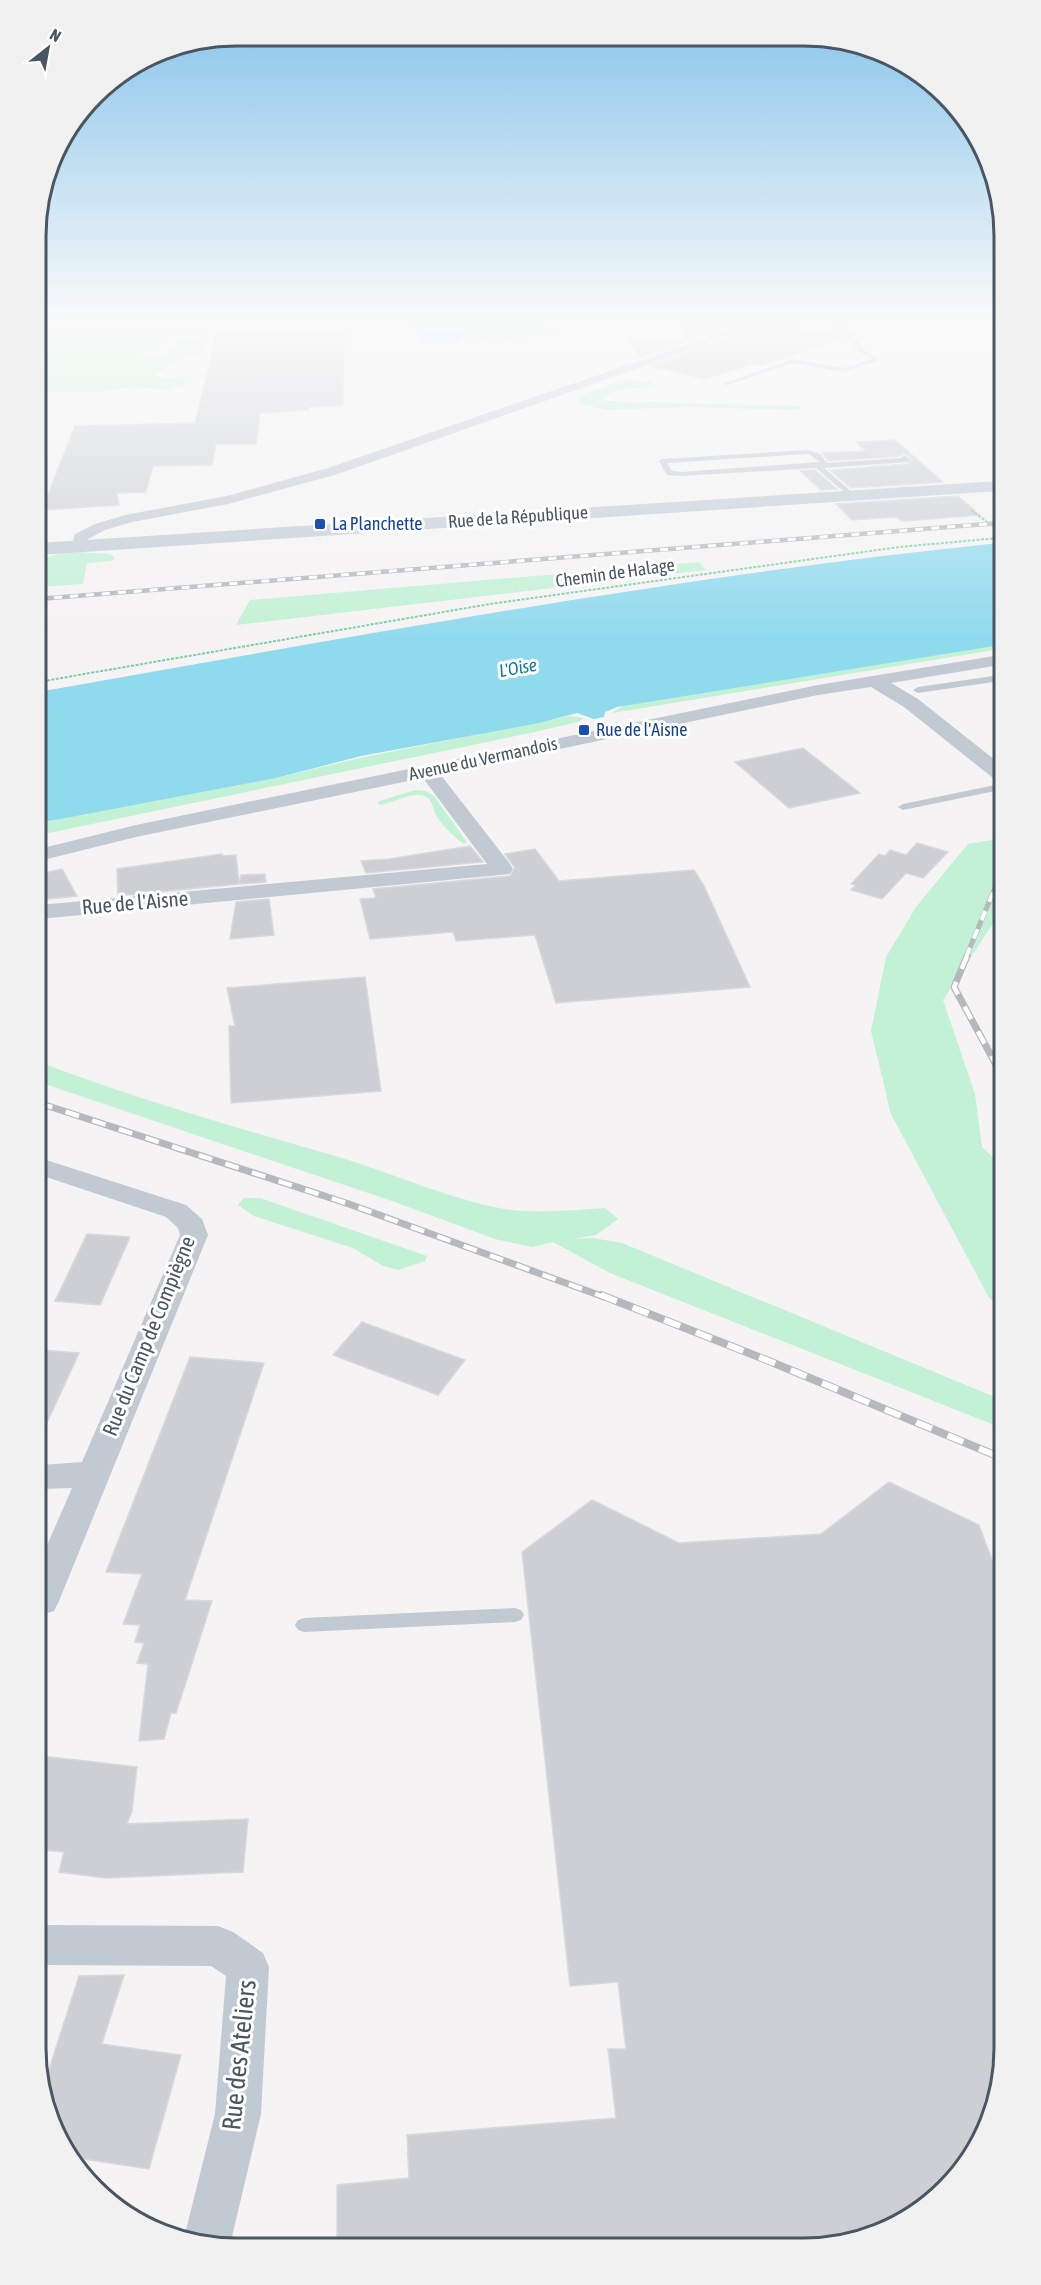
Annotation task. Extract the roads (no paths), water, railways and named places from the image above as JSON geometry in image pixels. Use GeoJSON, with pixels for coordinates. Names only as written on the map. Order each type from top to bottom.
{"type":"FeatureCollection","features":[{"type":"Feature","properties":{"kind":"main road","name":"Rue de la République"},"geometry":{"type":"LineString","coordinates":[[47,548],[994,486]]}},
{"type":"Feature","properties":{"kind":"street"},"geometry":{"type":"LineString","coordinates":[[80,546],[80,537],[100,527],[130,518],[228,500],[333,471],[461,427]]}},
{"type":"Feature","properties":{"kind":"street","name":"Avenue du Vermandois"},"geometry":{"type":"LineString","coordinates":[[47,853],[136,831],[427,770],[873,680],[915,689],[994,662]]}},
{"type":"Feature","properties":{"kind":"street"},"geometry":{"type":"LineString","coordinates":[[873,680],[915,689],[994,768]]}},
{"type":"Feature","properties":{"kind":"street","name":"Rue de l'Aisne"},"geometry":{"type":"LineString","coordinates":[[47,911],[502,869],[427,770]]}},
{"type":"Feature","properties":{"kind":"street","name":"Rue du Camp de Compiègne"},"geometry":{"type":"LineString","coordinates":[[46,1168],[176,1211],[192,1225],[194,1235],[46,1587]]}},
{"type":"Feature","properties":{"kind":"street"},"geometry":{"type":"LineString","coordinates":[[46,1477],[92,1474]]}},
{"type":"Feature","properties":{"kind":"street","name":"Rue des Ateliers"},"geometry":{"type":"LineString","coordinates":[[46,1945],[218,1946],[248,1967],[238,2114],[208,2236]]}},
{"type":"Feature","properties":{"kind":"lane"},"geometry":{"type":"LineString","coordinates":[[786,453],[801,467]]}},
{"type":"Feature","properties":{"kind":"lane"},"geometry":{"type":"LineString","coordinates":[[818,466],[824,464],[814,453],[662,461],[670,473],[681,474],[818,466],[908,460],[904,457]]}},
{"type":"Feature","properties":{"kind":"lane"},"geometry":{"type":"LineString","coordinates":[[768,454],[782,468]]}},
{"type":"Feature","properties":{"kind":"lane"},"geometry":{"type":"LineString","coordinates":[[737,456],[750,470]]}},
{"type":"Feature","properties":{"kind":"lane"},"geometry":{"type":"LineString","coordinates":[[818,466],[850,495]]}},
{"type":"Feature","properties":{"kind":"lane"},"geometry":{"type":"LineString","coordinates":[[915,689],[994,679]]}},
{"type":"Feature","properties":{"kind":"lane"},"geometry":{"type":"LineString","coordinates":[[903,807],[994,788]]}},
{"type":"Feature","properties":{"kind":"lane"},"geometry":{"type":"LineString","coordinates":[[304,1625],[515,1615]]}},
{"type":"Feature","properties":{"kind":"water","name":"L'Oise"},"geometry":{"type":"Polygon","coordinates":[[[994,544],[994,646],[617,707],[605,712],[604,717],[594,719],[577,713],[539,723],[361,756],[276,778],[47,822],[47,690],[517,609],[758,572],[994,544]]]}},
{"type":"Feature","properties":{"kind":"railway"},"geometry":{"type":"LineString","coordinates":[[47,598],[994,523]]}},
{"type":"Feature","properties":{"kind":"railway"},"geometry":{"type":"LineString","coordinates":[[966,957],[994,890]]}},
{"type":"Feature","properties":{"kind":"railway"},"geometry":{"type":"LineString","coordinates":[[967,956],[954,987],[994,1061]]}},
{"type":"Feature","properties":{"kind":"railway"},"geometry":{"type":"LineString","coordinates":[[47,1105],[349,1204],[604,1297]]}},
{"type":"Feature","properties":{"kind":"railway"},"geometry":{"type":"LineString","coordinates":[[601,1295],[769,1361],[994,1455]]}},
{"type":"Feature","properties":{"kind":"place","name":"La Planchette"},"geometry":{"type":"Point","coordinates":[320,524]}},
{"type":"Feature","properties":{"kind":"place","name":"Rue de l'Aisne"},"geometry":{"type":"Point","coordinates":[584,730]}}]}
